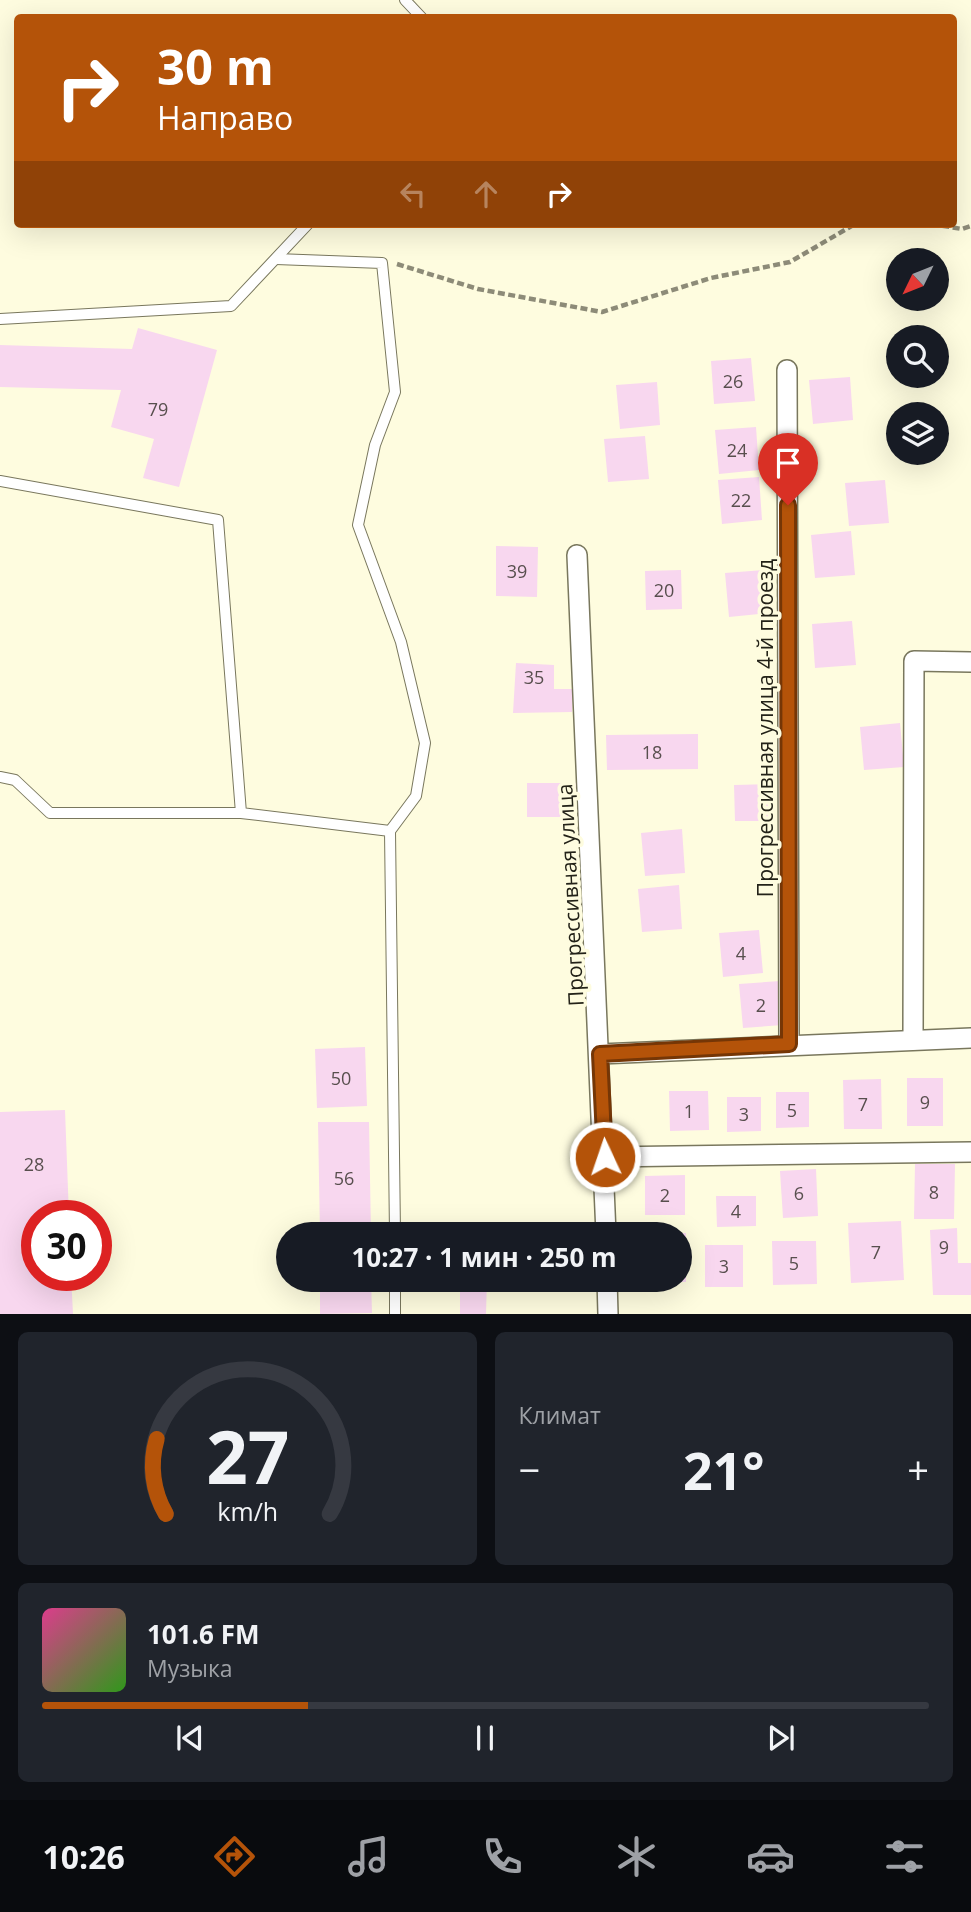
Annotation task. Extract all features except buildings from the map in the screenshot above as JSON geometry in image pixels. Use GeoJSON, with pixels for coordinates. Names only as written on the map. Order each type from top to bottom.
{"type":"FeatureCollection","features":[{"type":"Feature","properties":{"kind":"street","name":"Прогрессивная улица 4-й проезд"},"geometry":{"type":"LineString","coordinates":[[787,370],[789,1044]]}},
{"type":"Feature","properties":{"kind":"street","name":"Прогрессивная улица"},"geometry":{"type":"LineString","coordinates":[[577,555],[606,1222]]}},
{"type":"Feature","properties":{"kind":"street"},"geometry":{"type":"LineString","coordinates":[[913,1040],[914,662],[971,662]]}},
{"type":"Feature","properties":{"kind":"street"},"geometry":{"type":"LineString","coordinates":[[600,1054],[971,1038]]}},
{"type":"Feature","properties":{"kind":"street"},"geometry":{"type":"LineString","coordinates":[[605,1157],[971,1152]]}},
{"type":"Feature","properties":{"kind":"street"},"geometry":{"type":"LineString","coordinates":[[607,1292],[608,1314]]}},
{"type":"Feature","properties":{"kind":"lane"},"geometry":{"type":"LineString","coordinates":[[405,0],[418,14]]}},
{"type":"Feature","properties":{"kind":"lane"},"geometry":{"type":"LineString","coordinates":[[0,319],[231,306],[304,228]]}},
{"type":"Feature","properties":{"kind":"lane"},"geometry":{"type":"LineString","coordinates":[[276,258],[382,263],[396,392],[375,445],[358,525],[401,642],[425,743],[416,796],[390,831],[395,1222]]}},
{"type":"Feature","properties":{"kind":"lane"},"geometry":{"type":"LineString","coordinates":[[0,481],[218,520],[240,813]]}},
{"type":"Feature","properties":{"kind":"lane"},"geometry":{"type":"LineString","coordinates":[[0,778],[15,780],[50,813],[240,813],[390,831]]}},
{"type":"Feature","properties":{"kind":"lane"},"geometry":{"type":"LineString","coordinates":[[395,1292],[396,1314]]}},
{"type":"Feature","properties":{"kind":"path"},"geometry":{"type":"LineString","coordinates":[[382,263],[397,264],[478,289],[602,312],[711,278],[790,262],[848,228]]}},
{"type":"Feature","properties":{"kind":"route"},"geometry":{"type":"LineString","coordinates":[[605,1157],[600,1054],[789,1044],[788,505]]}}]}
